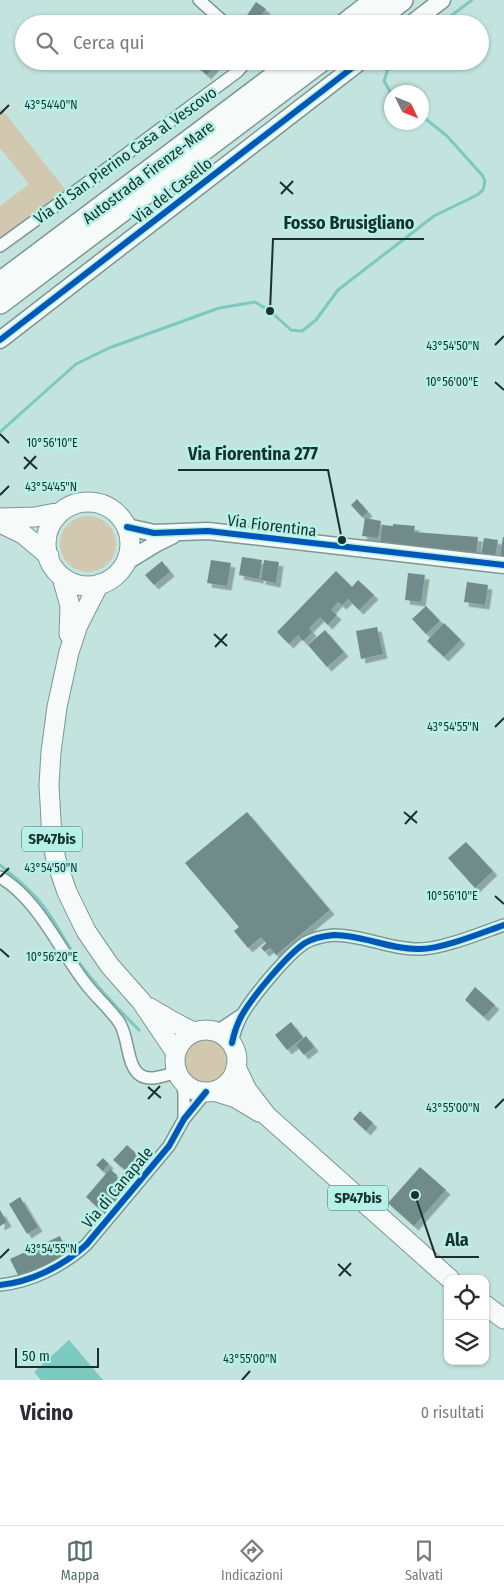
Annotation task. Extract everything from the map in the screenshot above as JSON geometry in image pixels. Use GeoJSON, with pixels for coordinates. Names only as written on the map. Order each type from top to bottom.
{"type":"FeatureCollection","features":[{"type":"Feature","properties":{"kind":"highway"},"geometry":{"type":"LineString","coordinates":[[357,15],[376,0]]}},
{"type":"Feature","properties":{"kind":"highway"},"geometry":{"type":"LineString","coordinates":[[383,15],[402,0]]}},
{"type":"Feature","properties":{"kind":"highway","name":"Autostrada Firenze-Mare"},"geometry":{"type":"LineString","coordinates":[[0,283],[283,70]]}},
{"type":"Feature","properties":{"kind":"highway","name":"Autostrada Firenze-Mare"},"geometry":{"type":"LineString","coordinates":[[0,303],[309,70]]}},
{"type":"Feature","properties":{"kind":"main road"},"geometry":{"type":"LineString","coordinates":[[0,518],[36,517],[61,512],[74,505],[94,502],[114,511],[127,527],[130,545],[126,562],[112,578],[99,584],[84,586],[62,577],[53,566],[47,543],[49,529],[61,512]]}},
{"type":"Feature","properties":{"kind":"main road"},"geometry":{"type":"LineString","coordinates":[[0,523],[23,534],[49,556]]}},
{"type":"Feature","properties":{"kind":"main road","name":"SP47bis"},"geometry":{"type":"LineString","coordinates":[[62,577],[70,606],[69,652]]}},
{"type":"Feature","properties":{"kind":"main road","name":"SP47bis"},"geometry":{"type":"LineString","coordinates":[[99,584],[78,625],[69,652],[57,707],[49,785],[52,838],[56,860],[67,892],[86,931],[110,966],[141,1001],[176,1053]]}},
{"type":"Feature","properties":{"kind":"main road","name":"SP47bis"},"geometry":{"type":"LineString","coordinates":[[141,1001],[163,1016],[194,1032],[205,1030],[217,1031]]}},
{"type":"Feature","properties":{"kind":"main road"},"geometry":{"type":"LineString","coordinates":[[217,1031],[232,1043]]}},
{"type":"Feature","properties":{"kind":"main road"},"geometry":{"type":"LineString","coordinates":[[179,1076],[175,1062],[176,1053],[182,1040],[194,1032]]}},
{"type":"Feature","properties":{"kind":"main road","name":"SP47bis"},"geometry":{"type":"LineString","coordinates":[[232,1043],[237,1056],[236,1067],[247,1090],[267,1116],[446,1275]]}},
{"type":"Feature","properties":{"kind":"main road"},"geometry":{"type":"LineString","coordinates":[[210,1091],[228,1082],[236,1067]]}},
{"type":"Feature","properties":{"kind":"main road","name":"SP47bis"},"geometry":{"type":"LineString","coordinates":[[179,1076],[193,1089],[210,1091],[236,1098],[267,1116]]}},
{"type":"Feature","properties":{"kind":"main road"},"geometry":{"type":"LineString","coordinates":[[489,1308],[504,1319]]}},
{"type":"Feature","properties":{"kind":"street"},"geometry":{"type":"LineString","coordinates":[[199,0],[216,15]]}},
{"type":"Feature","properties":{"kind":"street"},"geometry":{"type":"LineString","coordinates":[[423,15],[442,0]]}},
{"type":"Feature","properties":{"kind":"street","name":"Via di San Pierino Casa al Vescovo"},"geometry":{"type":"LineString","coordinates":[[0,246],[239,70]]}},
{"type":"Feature","properties":{"kind":"street","name":"Via del Casello"},"geometry":{"type":"LineString","coordinates":[[0,340],[349,70]]}},
{"type":"Feature","properties":{"kind":"street","name":"Via Fiorentina"},"geometry":{"type":"LineString","coordinates":[[127,527],[147,533],[208,531],[504,565]]}},
{"type":"Feature","properties":{"kind":"street","name":"Via Fiorentina"},"geometry":{"type":"LineString","coordinates":[[126,562],[164,539],[182,532]]}},
{"type":"Feature","properties":{"kind":"street"},"geometry":{"type":"LineString","coordinates":[[0,877],[10,884],[36,910],[86,984],[119,1022],[124,1032],[132,1065],[137,1073],[149,1078],[179,1076],[184,1094],[184,1119]]}},
{"type":"Feature","properties":{"kind":"street"},"geometry":{"type":"LineString","coordinates":[[232,1043],[236,1026],[266,983],[294,952],[304,943],[314,938],[335,935],[349,936],[420,950],[433,948],[504,925]]}},
{"type":"Feature","properties":{"kind":"street"},"geometry":{"type":"LineString","coordinates":[[217,1031],[243,1014]]}},
{"type":"Feature","properties":{"kind":"street","name":"Via di Canapale"},"geometry":{"type":"LineString","coordinates":[[0,1285],[17,1284],[36,1276],[72,1257],[80,1250],[94,1237],[168,1146],[184,1119],[210,1091]]}},
{"type":"Feature","properties":{"kind":"shaded area"},"geometry":{"type":"Polygon","coordinates":[[[0,107],[68,193],[0,242],[0,206],[29,184],[0,148],[0,107]]]}},
{"type":"Feature","properties":{"kind":"shaded area"},"geometry":{"type":"Polygon","coordinates":[[[88,516],[99,518],[108,524],[114,533],[116,544],[114,555],[108,564],[99,570],[88,572],[77,570],[68,564],[62,555],[60,544],[62,533],[68,524],[77,518],[88,516]]]}},
{"type":"Feature","properties":{"kind":"shaded area"},"geometry":{"type":"Polygon","coordinates":[[[209,1039],[221,1045],[226,1052],[226,1070],[221,1077],[214,1082],[201,1083],[193,1080],[186,1073],[183,1057],[186,1049],[193,1042],[209,1039]]]}},
{"type":"Feature","properties":{"kind":"shaded area"},"geometry":{"type":"Polygon","coordinates":[[[69,1340],[103,1380],[41,1380],[34,1372],[69,1340]]]}},
{"type":"Feature","properties":{"kind":"building"},"geometry":{"type":"Polygon","coordinates":[[[256,2],[266,9],[262,15],[247,15],[256,2]]]}},
{"type":"Feature","properties":{"kind":"building"},"geometry":{"type":"Polygon","coordinates":[[[201,70],[211,70],[207,75],[201,70]]]}},
{"type":"Feature","properties":{"kind":"building"},"geometry":{"type":"Polygon","coordinates":[[[357,499],[368,512],[362,517],[351,505],[357,499]]]}},
{"type":"Feature","properties":{"kind":"building"},"geometry":{"type":"Polygon","coordinates":[[[365,518],[381,521],[378,538],[362,536],[365,518]]]}},
{"type":"Feature","properties":{"kind":"building"},"geometry":{"type":"Polygon","coordinates":[[[393,524],[415,526],[414,532],[478,537],[476,555],[380,545],[382,525],[393,526],[393,524]]]}},
{"type":"Feature","properties":{"kind":"building"},"geometry":{"type":"Polygon","coordinates":[[[504,537],[504,558],[500,557],[504,537]]]}},
{"type":"Feature","properties":{"kind":"building"},"geometry":{"type":"Polygon","coordinates":[[[484,538],[498,540],[495,557],[481,555],[484,538]]]}},
{"type":"Feature","properties":{"kind":"building"},"geometry":{"type":"Polygon","coordinates":[[[242,557],[262,560],[259,579],[239,575],[242,557]]]}},
{"type":"Feature","properties":{"kind":"building"},"geometry":{"type":"Polygon","coordinates":[[[211,560],[231,563],[227,586],[207,583],[211,560]]]}},
{"type":"Feature","properties":{"kind":"building"},"geometry":{"type":"Polygon","coordinates":[[[264,560],[279,562],[276,583],[261,580],[264,560]]]}},
{"type":"Feature","properties":{"kind":"building"},"geometry":{"type":"Polygon","coordinates":[[[162,561],[170,572],[154,585],[145,575],[162,561]]]}},
{"type":"Feature","properties":{"kind":"building"},"geometry":{"type":"Polygon","coordinates":[[[336,571],[352,587],[358,580],[374,595],[359,610],[348,599],[342,605],[338,602],[331,610],[337,615],[328,625],[320,617],[309,628],[312,632],[303,641],[298,635],[289,644],[277,632],[336,571]]]}},
{"type":"Feature","properties":{"kind":"building"},"geometry":{"type":"Polygon","coordinates":[[[408,573],[425,575],[421,602],[405,600],[408,573]]]}},
{"type":"Feature","properties":{"kind":"building"},"geometry":{"type":"Polygon","coordinates":[[[467,582],[488,585],[485,605],[464,602],[467,582]]]}},
{"type":"Feature","properties":{"kind":"building"},"geometry":{"type":"Polygon","coordinates":[[[426,606],[440,621],[426,634],[412,619],[426,606]]]}},
{"type":"Feature","properties":{"kind":"building"},"geometry":{"type":"Polygon","coordinates":[[[444,623],[461,640],[444,657],[427,641],[444,623]]]}},
{"type":"Feature","properties":{"kind":"building"},"geometry":{"type":"Polygon","coordinates":[[[377,627],[383,654],[361,659],[356,631],[377,627]]]}},
{"type":"Feature","properties":{"kind":"building"},"geometry":{"type":"Polygon","coordinates":[[[325,630],[344,652],[327,667],[308,645],[325,630]]]}},
{"type":"Feature","properties":{"kind":"building"},"geometry":{"type":"Polygon","coordinates":[[[247,812],[330,910],[276,955],[270,948],[265,952],[261,948],[266,943],[261,937],[248,948],[234,931],[239,927],[185,863],[247,812]]]}},
{"type":"Feature","properties":{"kind":"building"},"geometry":{"type":"Polygon","coordinates":[[[466,842],[493,871],[475,888],[448,858],[466,842]]]}},
{"type":"Feature","properties":{"kind":"building"},"geometry":{"type":"Polygon","coordinates":[[[475,987],[495,1005],[484,1017],[465,1000],[475,987]]]}},
{"type":"Feature","properties":{"kind":"building"},"geometry":{"type":"Polygon","coordinates":[[[291,1022],[303,1038],[287,1050],[275,1035],[291,1022]]]}},
{"type":"Feature","properties":{"kind":"building"},"geometry":{"type":"Polygon","coordinates":[[[306,1036],[314,1047],[304,1055],[296,1045],[306,1036]]]}},
{"type":"Feature","properties":{"kind":"building"},"geometry":{"type":"Polygon","coordinates":[[[360,1111],[373,1123],[366,1131],[353,1119],[360,1111]]]}},
{"type":"Feature","properties":{"kind":"building"},"geometry":{"type":"Polygon","coordinates":[[[127,1145],[140,1157],[133,1164],[135,1166],[129,1173],[113,1160],[127,1145]]]}},
{"type":"Feature","properties":{"kind":"building"},"geometry":{"type":"Polygon","coordinates":[[[103,1158],[109,1164],[103,1171],[96,1165],[103,1158]]]}},
{"type":"Feature","properties":{"kind":"building"},"geometry":{"type":"Polygon","coordinates":[[[420,1167],[446,1190],[414,1226],[388,1203],[420,1167]]]}},
{"type":"Feature","properties":{"kind":"building"},"geometry":{"type":"Polygon","coordinates":[[[110,1169],[127,1187],[104,1213],[86,1197],[110,1169]]]}},
{"type":"Feature","properties":{"kind":"building"},"geometry":{"type":"Polygon","coordinates":[[[20,1197],[38,1227],[27,1234],[9,1204],[20,1197]]]}},
{"type":"Feature","properties":{"kind":"building"},"geometry":{"type":"Polygon","coordinates":[[[0,1210],[7,1222],[0,1226],[0,1210]]]}},
{"type":"Feature","properties":{"kind":"building"},"geometry":{"type":"Polygon","coordinates":[[[60,1236],[68,1255],[19,1277],[10,1259],[60,1236]]]}},
{"type":"Feature","properties":{"kind":"waterway"},"geometry":{"type":"LineString","coordinates":[[452,15],[472,0]]}},
{"type":"Feature","properties":{"kind":"waterway"},"geometry":{"type":"LineString","coordinates":[[386,85],[384,81],[388,70]]}},
{"type":"Feature","properties":{"kind":"waterway"},"geometry":{"type":"LineString","coordinates":[[0,432],[76,364],[109,348],[219,308],[255,302],[270,311],[291,330],[302,331],[316,320],[338,290],[434,216],[477,195],[483,190],[485,181],[482,175],[447,136],[429,122]]}},
{"type":"Feature","properties":{"kind":"waterway"},"geometry":{"type":"LineString","coordinates":[[0,865],[36,898],[56,924],[83,968],[139,1030]]}},
{"type":"Feature","properties":{"kind":"cycle path"},"geometry":{"type":"LineString","coordinates":[[0,340],[349,70]]}},
{"type":"Feature","properties":{"kind":"cycle path"},"geometry":{"type":"LineString","coordinates":[[127,527],[154,533],[208,531],[504,565]]}},
{"type":"Feature","properties":{"kind":"cycle path"},"geometry":{"type":"LineString","coordinates":[[232,1043],[240,1018],[254,997],[271,976],[305,943],[334,935],[356,937],[409,949],[420,949],[450,944],[504,925]]}},
{"type":"Feature","properties":{"kind":"cycle path"},"geometry":{"type":"LineString","coordinates":[[0,1285],[35,1277],[46,1272],[67,1260],[86,1245],[169,1146],[184,1119],[206,1092]]}},
{"type":"Feature","properties":{"kind":"place","name":"Fosso Brusigliano"},"geometry":{"type":"Point","coordinates":[270,311]}},
{"type":"Feature","properties":{"kind":"place","name":"Via Fiorentina 277"},"geometry":{"type":"Point","coordinates":[342,540]}},
{"type":"Feature","properties":{"kind":"place","name":"Ala"},"geometry":{"type":"Point","coordinates":[415,1195]}}]}
